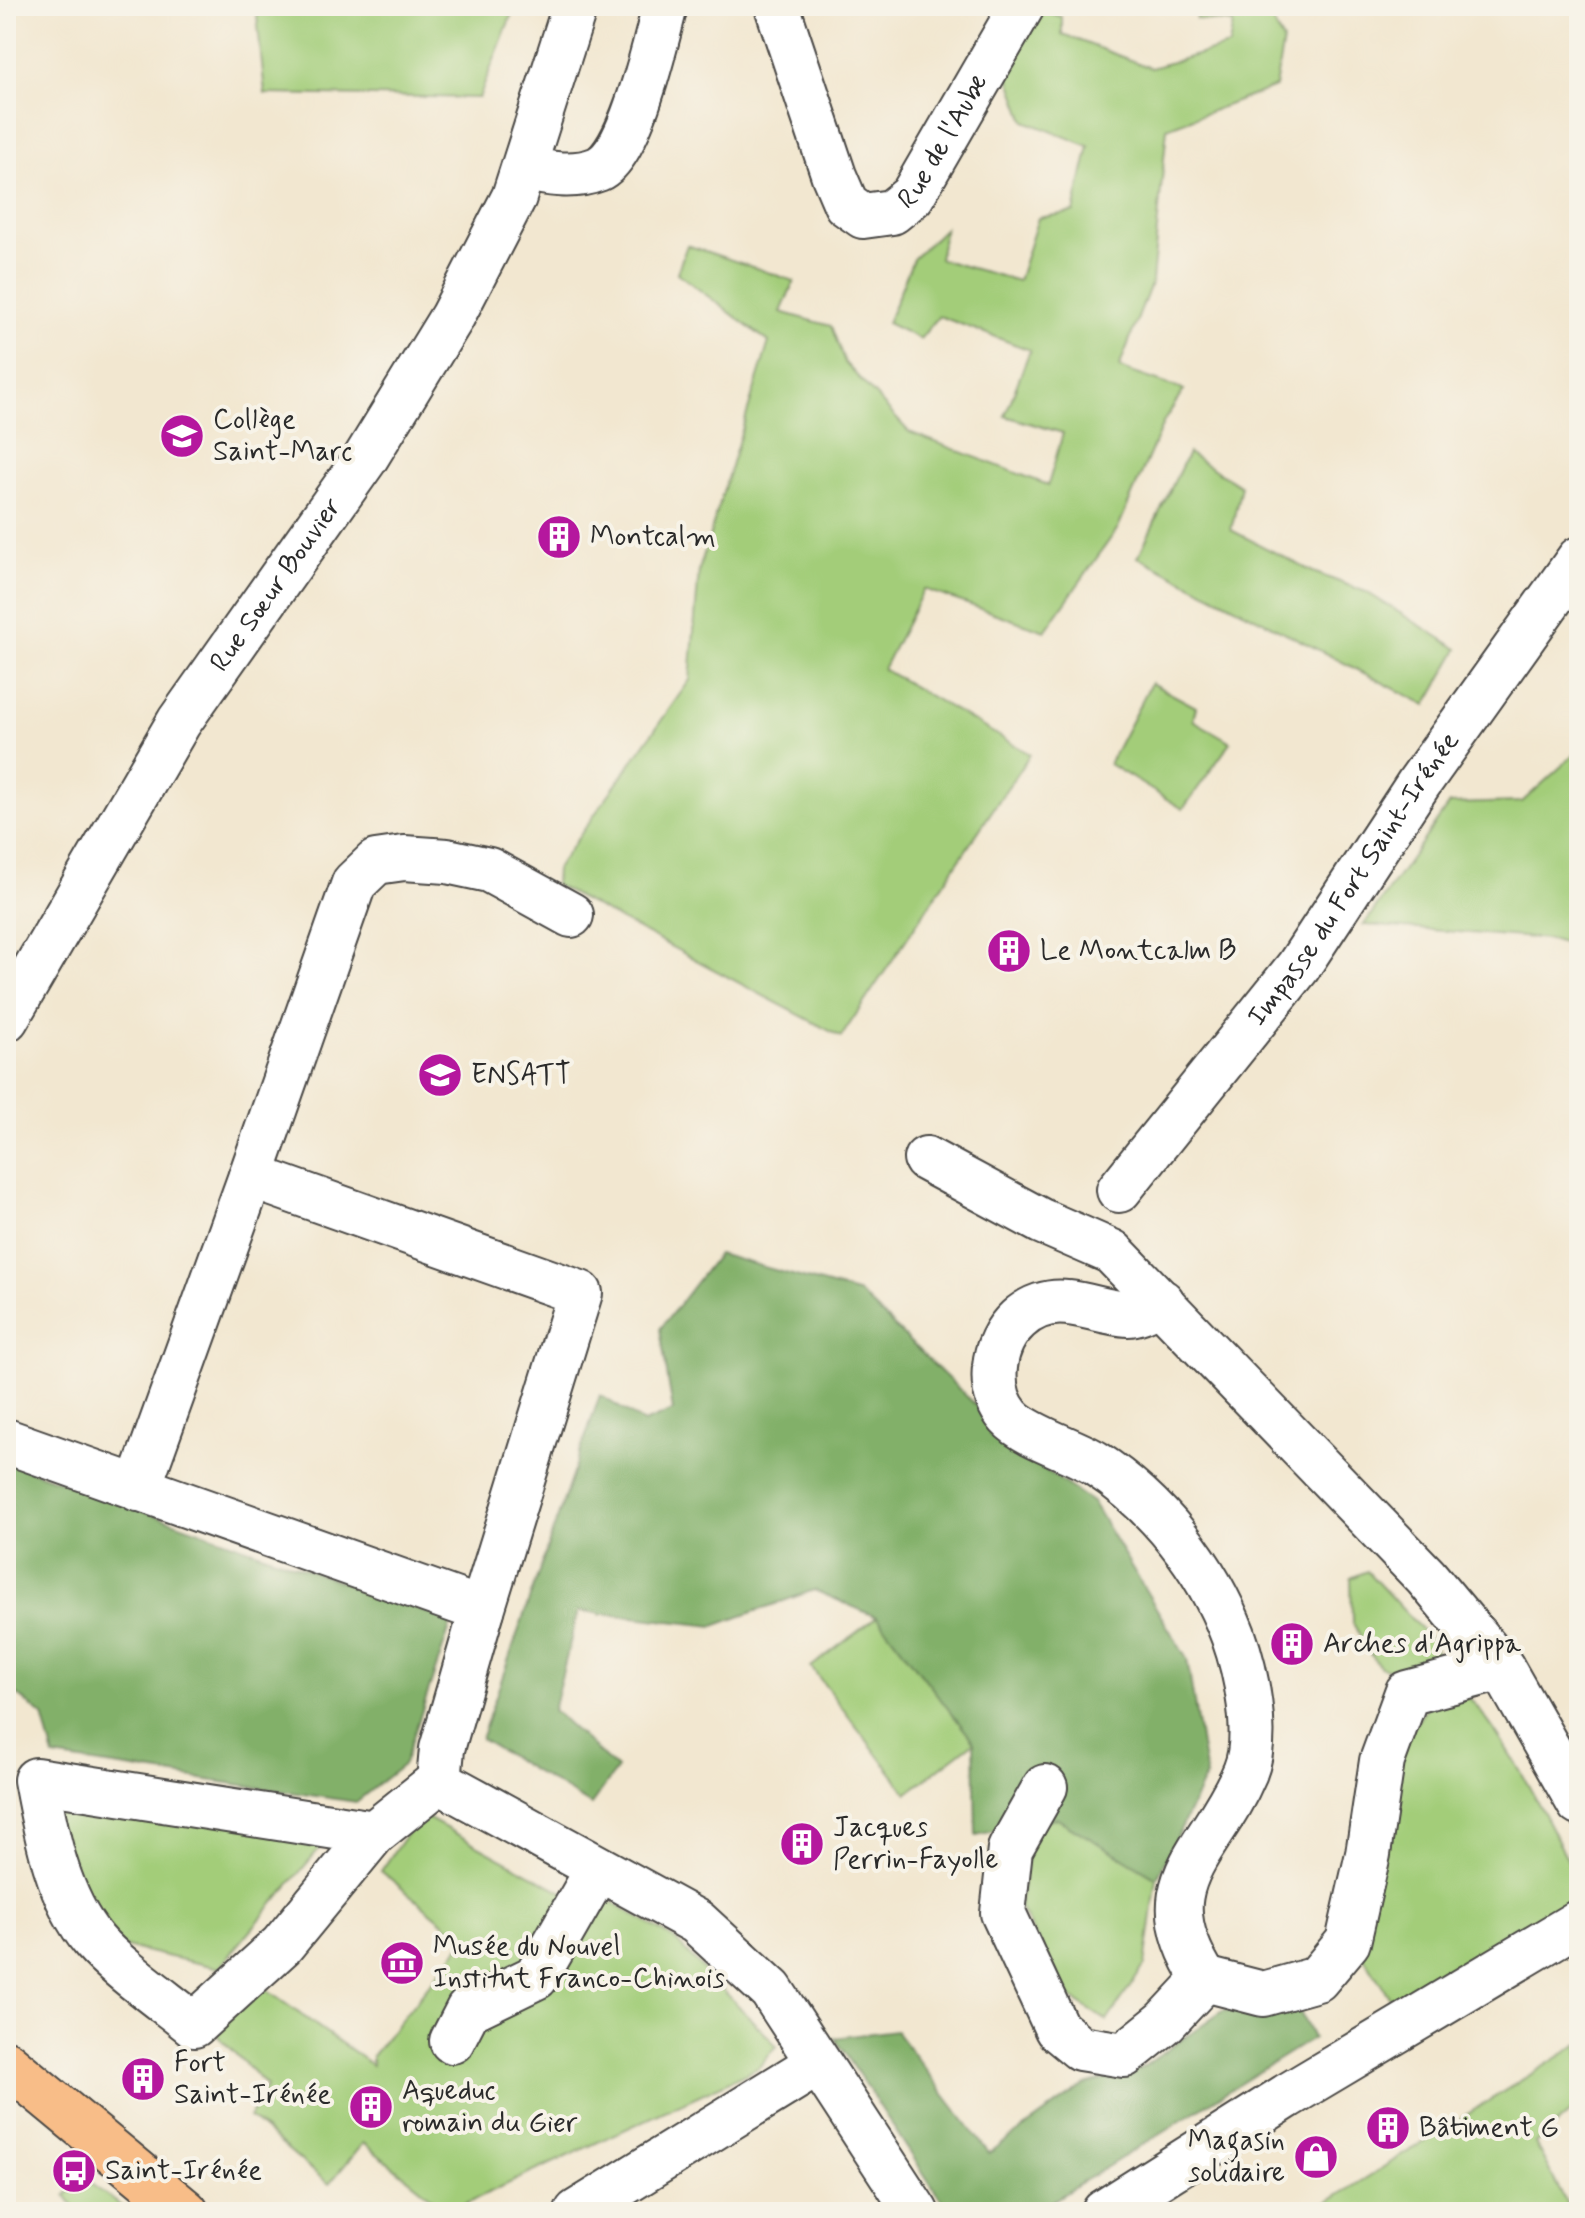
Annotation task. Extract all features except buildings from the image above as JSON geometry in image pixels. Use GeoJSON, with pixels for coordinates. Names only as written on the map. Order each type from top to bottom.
{"type":"FeatureCollection","features":[{"type":"Feature","properties":{"kind":"main road"},"geometry":{"type":"LineString","coordinates":[[6,2063],[186,2212]]}},
{"type":"Feature","properties":{"kind":"main road"},"geometry":{"type":"LineString","coordinates":[[6,2100],[186,2212]]}},
{"type":"Feature","properties":{"kind":"street","name":"Rue Sœur Bouvier"},"geometry":{"type":"LineString","coordinates":[[6,1019],[179,722],[365,459],[452,317],[514,197],[575,6]]}},
{"type":"Feature","properties":{"kind":"street"},"geometry":{"type":"LineString","coordinates":[[525,167],[566,175],[599,168],[618,150],[665,6]]}},
{"type":"Feature","properties":{"kind":"street","name":"Rue de l'Aube"},"geometry":{"type":"LineString","coordinates":[[777,6],[834,176],[846,204],[863,216],[892,212],[912,196],[1022,6]]}},
{"type":"Feature","properties":{"kind":"street","name":"Impasse du Fort Saint-Irénée"},"geometry":{"type":"LineString","coordinates":[[1119,1190],[1298,967],[1428,770],[1579,559]]}},
{"type":"Feature","properties":{"kind":"street"},"geometry":{"type":"LineString","coordinates":[[138,1489],[354,883],[376,862],[404,858],[432,860],[489,870],[571,915]]}},
{"type":"Feature","properties":{"kind":"street"},"geometry":{"type":"LineString","coordinates":[[926,1159],[1041,1221],[1112,1252],[1426,1577],[1502,1668],[1579,1803]]}},
{"type":"Feature","properties":{"kind":"street"},"geometry":{"type":"LineString","coordinates":[[251,1176],[580,1293],[482,1610],[442,1749],[439,1781],[374,1833],[282,1945],[194,2025],[94,1941],[64,1888],[45,1830],[36,1780],[374,1833]]}},
{"type":"Feature","properties":{"kind":"street"},"geometry":{"type":"LineString","coordinates":[[1162,1302],[1130,1314],[1064,1302],[1035,1308],[1004,1333],[995,1367],[997,1401],[1012,1421],[1094,1463],[1136,1493],[1203,1573],[1233,1636],[1252,1713],[1246,1770],[1184,1878],[1178,1915],[1187,1951],[1205,1979],[1263,1994],[1317,1979],[1348,1942],[1368,1854],[1382,1761],[1407,1693],[1502,1668]]}},
{"type":"Feature","properties":{"kind":"street"},"geometry":{"type":"LineString","coordinates":[[6,1441],[482,1610]]}},
{"type":"Feature","properties":{"kind":"street"},"geometry":{"type":"LineString","coordinates":[[439,1781],[697,1922],[771,1990],[916,2212]]}},
{"type":"Feature","properties":{"kind":"street"},"geometry":{"type":"LineString","coordinates":[[1045,1787],[1010,1849],[1003,1913],[1057,2029],[1080,2048],[1124,2055],[1165,2022],[1205,1979]]}},
{"type":"Feature","properties":{"kind":"street"},"geometry":{"type":"LineString","coordinates":[[452,2041],[468,2010],[536,1977],[598,1869]]}},
{"type":"Feature","properties":{"kind":"street"},"geometry":{"type":"LineString","coordinates":[[1104,2212],[1287,2096],[1579,1922]]}},
{"type":"Feature","properties":{"kind":"street"},"geometry":{"type":"LineString","coordinates":[[577,2212],[817,2064]]}},
{"type":"Feature","properties":{"kind":"green space"},"geometry":{"type":"Polygon","coordinates":[[[256,6],[515,6],[479,98],[265,94],[256,6]]]}},
{"type":"Feature","properties":{"kind":"green space"},"geometry":{"type":"Polygon","coordinates":[[[1199,6],[1264,6],[1283,41],[1275,87],[1167,128],[1152,281],[1119,368],[1184,390],[1164,421],[1118,528],[1045,631],[924,589],[883,669],[1030,754],[841,1037],[555,885],[556,869],[690,680],[699,570],[769,342],[677,273],[687,245],[794,281],[781,312],[831,326],[845,363],[909,432],[1048,485],[1063,433],[1005,416],[1030,350],[939,316],[920,339],[887,323],[913,259],[945,228],[939,259],[1018,281],[1038,218],[1074,212],[1089,146],[1025,121],[1005,67],[1039,9],[1062,17],[1062,34],[1151,68],[1229,46],[1233,23],[1196,19],[1199,6]]]}},
{"type":"Feature","properties":{"kind":"green space"},"geometry":{"type":"Polygon","coordinates":[[[1188,453],[1241,486],[1231,530],[1313,572],[1366,592],[1458,649],[1426,705],[1138,557],[1188,453]]]}},
{"type":"Feature","properties":{"kind":"green space"},"geometry":{"type":"Polygon","coordinates":[[[1151,683],[1196,707],[1193,720],[1231,742],[1183,809],[1109,764],[1151,683]]]}},
{"type":"Feature","properties":{"kind":"green space"},"geometry":{"type":"Polygon","coordinates":[[[1577,752],[1579,947],[1548,939],[1364,925],[1449,804],[1522,802],[1577,752]]]}},
{"type":"Feature","properties":{"kind":"green space"},"geometry":{"type":"Polygon","coordinates":[[[718,1254],[860,1294],[1037,1464],[1093,1503],[1187,1659],[1206,1776],[1157,1878],[1056,1818],[976,1835],[974,1742],[877,1617],[814,1590],[714,1626],[578,1611],[553,1710],[617,1769],[591,1805],[481,1739],[600,1395],[644,1423],[673,1411],[660,1329],[718,1254]]]}},
{"type":"Feature","properties":{"kind":"green space"},"geometry":{"type":"Polygon","coordinates":[[[6,1462],[452,1621],[404,1764],[356,1802],[54,1757],[43,1716],[8,1687],[6,1678],[6,1462]]]}},
{"type":"Feature","properties":{"kind":"green space"},"geometry":{"type":"Polygon","coordinates":[[[1367,1571],[1433,1642],[1439,1662],[1394,1671],[1379,1667],[1352,1622],[1351,1578],[1367,1571]]]}},
{"type":"Feature","properties":{"kind":"green space"},"geometry":{"type":"Polygon","coordinates":[[[877,1617],[974,1742],[907,1793],[811,1667],[877,1617]]]}},
{"type":"Feature","properties":{"kind":"green space"},"geometry":{"type":"Polygon","coordinates":[[[1468,1696],[1500,1739],[1528,1786],[1579,1881],[1579,1895],[1400,2014],[1360,1951],[1405,1738],[1435,1697],[1468,1696]]]}},
{"type":"Feature","properties":{"kind":"green space"},"geometry":{"type":"Polygon","coordinates":[[[50,1789],[325,1842],[219,1968],[117,1945],[63,1861],[50,1789]]]}},
{"type":"Feature","properties":{"kind":"green space"},"geometry":{"type":"Polygon","coordinates":[[[420,1814],[592,1908],[602,1896],[674,1939],[777,2046],[758,2068],[449,2211],[363,2143],[329,2184],[249,2117],[267,2086],[206,2024],[255,1982],[372,2065],[372,2056],[465,1940],[381,1871],[420,1814]]]}},
{"type":"Feature","properties":{"kind":"green space"},"geometry":{"type":"Polygon","coordinates":[[[1056,1818],[1157,1878],[1145,1965],[1107,2021],[1070,1997],[1019,1907],[1033,1822],[1056,1818]]]}},
{"type":"Feature","properties":{"kind":"green space"},"geometry":{"type":"Polygon","coordinates":[[[1295,2002],[1313,2038],[1035,2212],[949,2212],[835,2038],[895,2030],[989,2153],[1085,2085],[1140,2069],[1223,2011],[1295,2002]]]}},
{"type":"Feature","properties":{"kind":"green space"},"geometry":{"type":"Polygon","coordinates":[[[1579,2044],[1579,2105],[1535,2143],[1571,2212],[1312,2212],[1579,2044]]]}},
{"type":"Feature","properties":{"kind":"green space"},"geometry":{"type":"Polygon","coordinates":[[[84,2179],[130,2212],[78,2212],[66,2195],[84,2179]]]}},
{"type":"Feature","properties":{"kind":"place","name":"Collège Saint-Marc"},"geometry":{"type":"Point","coordinates":[182,436]}},
{"type":"Feature","properties":{"kind":"place","name":"Montcalm"},"geometry":{"type":"Point","coordinates":[559,537]}},
{"type":"Feature","properties":{"kind":"place","name":"Le Montcalm B"},"geometry":{"type":"Point","coordinates":[1009,951]}},
{"type":"Feature","properties":{"kind":"place","name":"ENSATT"},"geometry":{"type":"Point","coordinates":[440,1075]}},
{"type":"Feature","properties":{"kind":"place","name":"Arches d'Agrippa"},"geometry":{"type":"Point","coordinates":[1292,1644]}},
{"type":"Feature","properties":{"kind":"place","name":"Jacques Perrin-Fayolle"},"geometry":{"type":"Point","coordinates":[802,1844]}},
{"type":"Feature","properties":{"kind":"place","name":"Musée du Nouvel Institut Franco-Chinois"},"geometry":{"type":"Point","coordinates":[402,1963]}},
{"type":"Feature","properties":{"kind":"place","name":"Fort Saint-Irénée"},"geometry":{"type":"Point","coordinates":[143,2079]}},
{"type":"Feature","properties":{"kind":"place","name":"Aqueduc romain du Gier"},"geometry":{"type":"Point","coordinates":[371,2107]}},
{"type":"Feature","properties":{"kind":"place","name":"Bâtiment G"},"geometry":{"type":"Point","coordinates":[1388,2128]}},
{"type":"Feature","properties":{"kind":"place","name":"Magasin solidaire"},"geometry":{"type":"Point","coordinates":[1316,2157]}},
{"type":"Feature","properties":{"kind":"place","name":"Saint-Irénée"},"geometry":{"type":"Point","coordinates":[74,2171]}}]}
